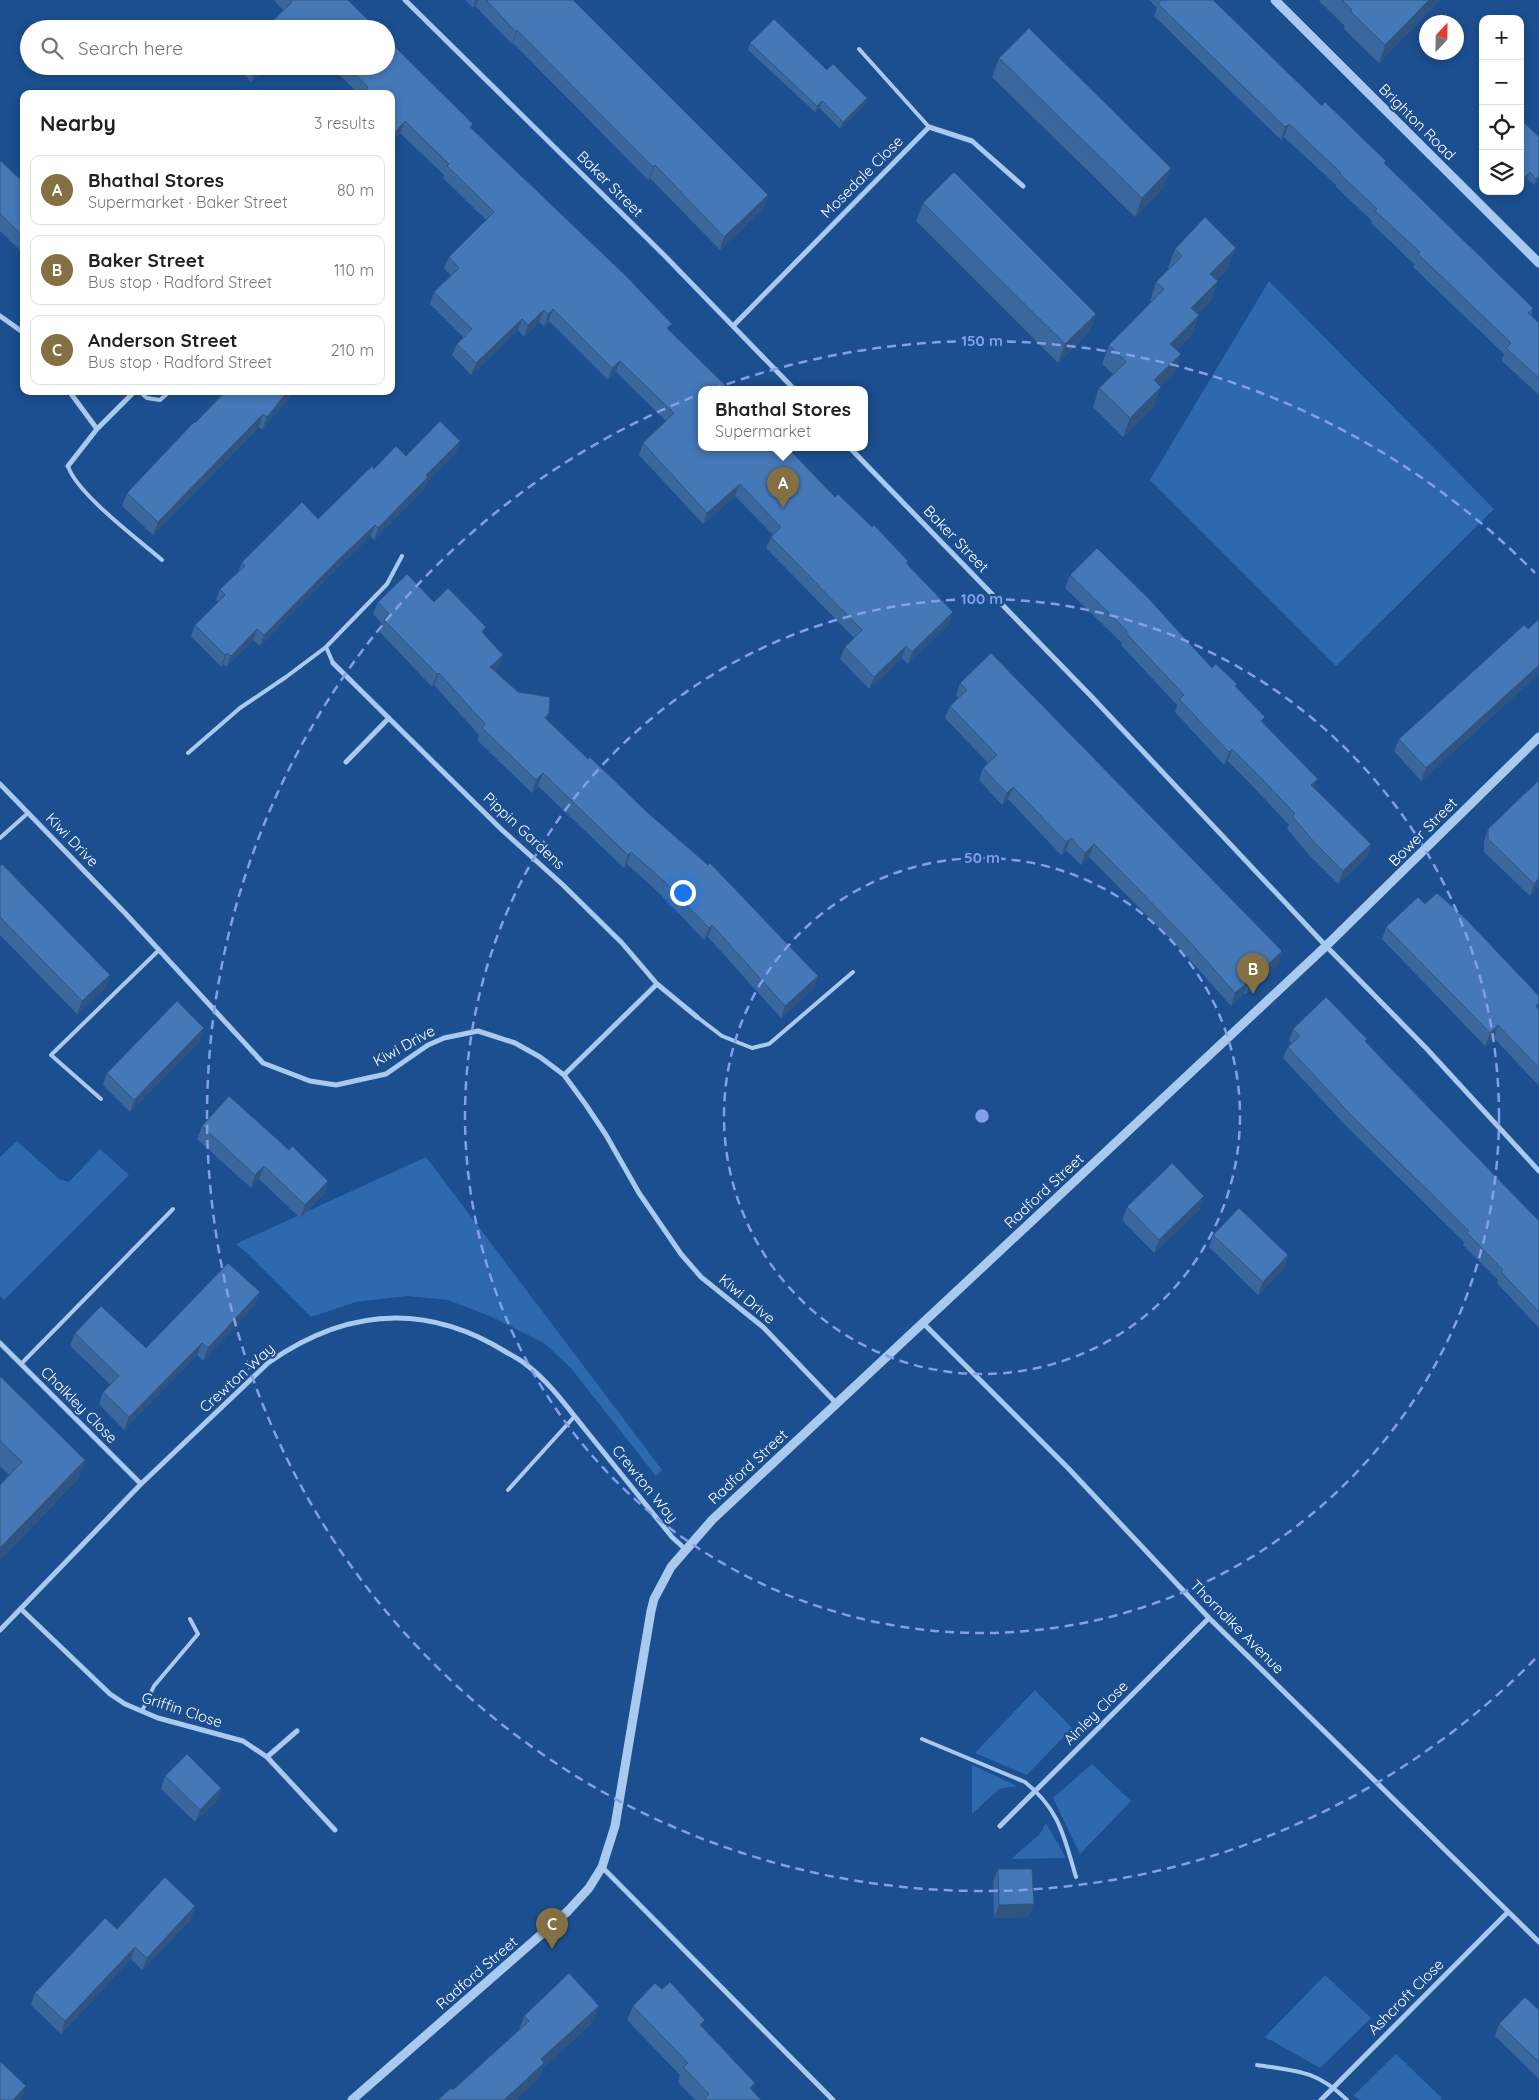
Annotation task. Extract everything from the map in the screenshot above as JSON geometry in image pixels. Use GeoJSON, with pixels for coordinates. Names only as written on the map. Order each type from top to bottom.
{"type":"FeatureCollection","features":[{"type":"Feature","properties":{"kind":"street","name":"Baker Street"},"geometry":{"type":"LineString","coordinates":[[405,0],[791,386]]}},
{"type":"Feature","properties":{"kind":"street","name":"Brighton Road"},"geometry":{"type":"LineString","coordinates":[[1275,0],[1539,263]]}},
{"type":"Feature","properties":{"kind":"street","name":"Mosedale Close"},"geometry":{"type":"LineString","coordinates":[[733,326],[929,127]]}},
{"type":"Feature","properties":{"kind":"street"},"geometry":{"type":"LineString","coordinates":[[929,127],[972,141],[1023,186]]}},
{"type":"Feature","properties":{"kind":"street"},"geometry":{"type":"LineString","coordinates":[[0,316],[20,330]]}},
{"type":"Feature","properties":{"kind":"street"},"geometry":{"type":"LineString","coordinates":[[72,395],[97,429]]}},
{"type":"Feature","properties":{"kind":"street"},"geometry":{"type":"LineString","coordinates":[[68,466],[97,429],[130,395]]}},
{"type":"Feature","properties":{"kind":"street","name":"Baker Street"},"geometry":{"type":"LineString","coordinates":[[853,451],[1090,695],[1326,946],[1426,1048],[1539,1171]]}},
{"type":"Feature","properties":{"kind":"street","name":"Pippin Gardens"},"geometry":{"type":"LineString","coordinates":[[333,663],[501,829],[563,885],[622,943],[657,984],[697,1017]]}},
{"type":"Feature","properties":{"kind":"street"},"geometry":{"type":"LineString","coordinates":[[346,762],[389,718]]}},
{"type":"Feature","properties":{"kind":"street","name":"Bower Street"},"geometry":{"type":"LineString","coordinates":[[1326,946],[1539,737]]}},
{"type":"Feature","properties":{"kind":"street","name":"Kiwi Drive"},"geometry":{"type":"LineString","coordinates":[[0,784],[263,1062],[310,1081],[336,1084],[386,1074],[428,1045],[444,1038],[478,1031],[515,1044],[540,1057],[564,1075],[606,1135],[639,1193],[681,1254],[701,1276],[763,1327],[836,1403]]}},
{"type":"Feature","properties":{"kind":"street","name":"Radford Street"},"geometry":{"type":"LineString","coordinates":[[352,2100],[568,1911],[589,1888],[602,1867],[615,1826],[650,1610],[662,1582],[685,1549],[712,1520],[836,1403],[1326,946]]}},
{"type":"Feature","properties":{"kind":"street"},"geometry":{"type":"LineString","coordinates":[[564,1075],[657,984]]}},
{"type":"Feature","properties":{"kind":"street","name":"Crewton Way"},"geometry":{"type":"LineString","coordinates":[[0,1630],[141,1484],[268,1363],[288,1349],[331,1330],[383,1318],[408,1317],[458,1327],[484,1339],[529,1366],[574,1417],[672,1537],[685,1549]]}},
{"type":"Feature","properties":{"kind":"street","name":"Thorndike Avenue"},"geometry":{"type":"LineString","coordinates":[[922,1323],[1068,1468],[1208,1618],[1539,1942]]}},
{"type":"Feature","properties":{"kind":"street","name":"Chalkley Close"},"geometry":{"type":"LineString","coordinates":[[0,1343],[141,1484]]}},
{"type":"Feature","properties":{"kind":"street","name":"Griffin Close"},"geometry":{"type":"LineString","coordinates":[[21,1609],[110,1694],[158,1718],[243,1741],[267,1757],[335,1830]]}},
{"type":"Feature","properties":{"kind":"street","name":"Ainley Close"},"geometry":{"type":"LineString","coordinates":[[1000,1826],[1208,1618]]}},
{"type":"Feature","properties":{"kind":"street"},"geometry":{"type":"LineString","coordinates":[[267,1757],[297,1731]]}},
{"type":"Feature","properties":{"kind":"street"},"geometry":{"type":"LineString","coordinates":[[602,1867],[833,2100]]}},
{"type":"Feature","properties":{"kind":"street","name":"Ashcroft Close"},"geometry":{"type":"LineString","coordinates":[[1321,2100],[1508,1912]]}},
{"type":"Feature","properties":{"kind":"lane"},"geometry":{"type":"LineString","coordinates":[[859,49],[929,127]]}},
{"type":"Feature","properties":{"kind":"lane"},"geometry":{"type":"LineString","coordinates":[[144,395],[147,398],[160,400],[166,395]]}},
{"type":"Feature","properties":{"kind":"lane"},"geometry":{"type":"LineString","coordinates":[[68,466],[71,475],[88,495],[162,560]]}},
{"type":"Feature","properties":{"kind":"lane"},"geometry":{"type":"LineString","coordinates":[[188,753],[240,708],[326,647],[387,584],[402,556]]}},
{"type":"Feature","properties":{"kind":"lane"},"geometry":{"type":"LineString","coordinates":[[326,647],[333,663]]}},
{"type":"Feature","properties":{"kind":"lane"},"geometry":{"type":"LineString","coordinates":[[0,838],[28,813]]}},
{"type":"Feature","properties":{"kind":"lane"},"geometry":{"type":"LineString","coordinates":[[101,1099],[51,1055],[159,950]]}},
{"type":"Feature","properties":{"kind":"lane"},"geometry":{"type":"LineString","coordinates":[[697,1017],[722,1036],[752,1048],[769,1044],[853,972]]}},
{"type":"Feature","properties":{"kind":"lane"},"geometry":{"type":"LineString","coordinates":[[21,1364],[173,1209]]}},
{"type":"Feature","properties":{"kind":"lane"},"geometry":{"type":"LineString","coordinates":[[508,1490],[574,1417]]}},
{"type":"Feature","properties":{"kind":"lane"},"geometry":{"type":"LineString","coordinates":[[142,1711],[154,1686],[198,1634],[190,1619]]}},
{"type":"Feature","properties":{"kind":"lane"},"geometry":{"type":"LineString","coordinates":[[922,1739],[1025,1782],[1036,1790],[1050,1807],[1060,1824],[1076,1877]]}},
{"type":"Feature","properties":{"kind":"lane"},"geometry":{"type":"LineString","coordinates":[[1257,2065],[1310,2074],[1334,2087],[1347,2100]]}},
{"type":"Feature","properties":{"kind":"shaded area"},"geometry":{"type":"Polygon","coordinates":[[[1269,281],[1494,509],[1336,666],[1150,480],[1269,281]]]}},
{"type":"Feature","properties":{"kind":"shaded area"},"geometry":{"type":"Polygon","coordinates":[[[17,1141],[59,1179],[69,1182],[100,1149],[129,1175],[4,1300],[0,1296],[0,1157],[17,1141]]]}},
{"type":"Feature","properties":{"kind":"shaded area"},"geometry":{"type":"Polygon","coordinates":[[[426,1157],[662,1470],[656,1476],[570,1367],[544,1343],[492,1317],[448,1300],[407,1296],[356,1302],[311,1317],[236,1244],[426,1157]]]}},
{"type":"Feature","properties":{"kind":"shaded area"},"geometry":{"type":"Polygon","coordinates":[[[1035,1690],[1072,1728],[1027,1775],[975,1753],[1035,1690]]]}},
{"type":"Feature","properties":{"kind":"shaded area"},"geometry":{"type":"Polygon","coordinates":[[[1092,1764],[1131,1801],[1080,1854],[1053,1798],[1092,1764]]]}},
{"type":"Feature","properties":{"kind":"shaded area"},"geometry":{"type":"Polygon","coordinates":[[[972,1765],[1017,1786],[999,1789],[972,1814],[972,1765]]]}},
{"type":"Feature","properties":{"kind":"shaded area"},"geometry":{"type":"Polygon","coordinates":[[[1046,1823],[1066,1858],[1011,1859],[1039,1835],[1046,1823]]]}},
{"type":"Feature","properties":{"kind":"shaded area"},"geometry":{"type":"Polygon","coordinates":[[[1325,1975],[1371,2018],[1320,2068],[1265,2037],[1325,1975]]]}},
{"type":"Feature","properties":{"kind":"shaded area"},"geometry":{"type":"Polygon","coordinates":[[[1396,2054],[1442,2098],[1440,2100],[1360,2100],[1353,2096],[1396,2054]]]}},
{"type":"Feature","properties":{"kind":"building"},"geometry":{"type":"Polygon","coordinates":[[[290,0],[348,0],[368,20],[273,20],[292,2],[290,0]]]}},
{"type":"Feature","properties":{"kind":"building"},"geometry":{"type":"Polygon","coordinates":[[[486,0],[573,0],[768,195],[724,237],[655,165],[653,167],[486,0]]]}},
{"type":"Feature","properties":{"kind":"building"},"geometry":{"type":"Polygon","coordinates":[[[1162,0],[1213,0],[1322,106],[1325,102],[1386,161],[1384,163],[1533,308],[1528,313],[1539,323],[1539,378],[1506,348],[1511,343],[1418,254],[1420,252],[1375,211],[1377,209],[1341,173],[1289,124],[1285,127],[1158,4],[1162,0]]]}},
{"type":"Feature","properties":{"kind":"building"},"geometry":{"type":"Polygon","coordinates":[[[1342,0],[1429,0],[1385,45],[1350,11],[1352,10],[1342,0]]]}},
{"type":"Feature","properties":{"kind":"building"},"geometry":{"type":"Polygon","coordinates":[[[774,19],[827,70],[833,64],[867,98],[843,122],[822,101],[817,106],[750,43],[774,19]]]}},
{"type":"Feature","properties":{"kind":"building"},"geometry":{"type":"Polygon","coordinates":[[[1029,28],[1171,168],[1142,198],[999,58],[1029,28]]]}},
{"type":"Feature","properties":{"kind":"building"},"geometry":{"type":"Polygon","coordinates":[[[395,47],[473,124],[470,127],[625,275],[672,324],[667,328],[726,386],[698,386],[698,451],[791,451],[835,497],[838,494],[872,527],[874,525],[908,561],[906,563],[953,612],[912,652],[906,646],[874,677],[845,647],[862,630],[771,537],[781,527],[740,484],[707,513],[643,443],[674,413],[620,361],[612,368],[553,309],[548,314],[544,310],[528,325],[522,319],[476,363],[457,344],[472,329],[434,292],[459,268],[449,257],[494,212],[405,121],[395,132],[395,90],[365,90],[368,87],[355,75],[395,75],[395,47]]]}},
{"type":"Feature","properties":{"kind":"building"},"geometry":{"type":"Polygon","coordinates":[[[1524,123],[1539,137],[1539,176],[1536,179],[1530,172],[1524,178],[1524,123]]]}},
{"type":"Feature","properties":{"kind":"building"},"geometry":{"type":"Polygon","coordinates":[[[1,161],[20,179],[20,233],[0,214],[1,161]]]}},
{"type":"Feature","properties":{"kind":"building"},"geometry":{"type":"Polygon","coordinates":[[[954,172],[1096,314],[1065,344],[923,203],[954,172]]]}},
{"type":"Feature","properties":{"kind":"building"},"geometry":{"type":"Polygon","coordinates":[[[1205,217],[1236,248],[1210,274],[1218,281],[1191,308],[1199,315],[1170,344],[1181,354],[1154,380],[1161,387],[1130,418],[1099,388],[1126,362],[1109,345],[1164,289],[1156,282],[1182,256],[1175,249],[1205,217]]]}},
{"type":"Feature","properties":{"kind":"building"},"geometry":{"type":"Polygon","coordinates":[[[222,395],[285,395],[267,417],[263,414],[158,522],[127,493],[222,395]]]}},
{"type":"Feature","properties":{"kind":"building"},"geometry":{"type":"Polygon","coordinates":[[[440,421],[460,441],[378,528],[375,525],[264,635],[257,629],[231,656],[227,653],[225,655],[195,625],[225,595],[220,589],[245,566],[242,562],[302,502],[318,519],[372,466],[374,469],[396,446],[406,456],[440,421]]]}},
{"type":"Feature","properties":{"kind":"building"},"geometry":{"type":"Polygon","coordinates":[[[1097,548],[1149,599],[1212,668],[1216,664],[1237,684],[1235,686],[1265,717],[1261,721],[1318,779],[1311,785],[1371,844],[1343,871],[1315,843],[1292,816],[1295,814],[1264,781],[1232,749],[1229,752],[1179,699],[1184,695],[1126,633],[1127,631],[1070,575],[1097,548]]]}},
{"type":"Feature","properties":{"kind":"building"},"geometry":{"type":"Polygon","coordinates":[[[407,574],[434,602],[448,588],[486,627],[482,632],[503,655],[490,667],[518,692],[550,697],[549,713],[545,718],[588,759],[590,757],[648,813],[708,865],[710,863],[818,976],[785,1006],[712,925],[709,928],[665,882],[631,852],[628,855],[543,773],[536,780],[482,728],[485,724],[439,673],[437,674],[384,620],[389,614],[378,602],[407,574]]]}},
{"type":"Feature","properties":{"kind":"building"},"geometry":{"type":"Polygon","coordinates":[[[1539,619],[1539,665],[1426,768],[1399,739],[1524,625],[1528,629],[1539,619]]]}},
{"type":"Feature","properties":{"kind":"building"},"geometry":{"type":"Polygon","coordinates":[[[991,653],[1282,951],[1250,982],[1235,993],[1188,940],[1094,844],[1085,853],[1071,838],[1066,842],[1013,787],[1007,793],[983,768],[997,755],[950,706],[967,690],[960,683],[991,653]]]}},
{"type":"Feature","properties":{"kind":"building"},"geometry":{"type":"Polygon","coordinates":[[[1539,780],[1539,878],[1534,884],[1488,839],[1488,829],[1539,780]]]}},
{"type":"Feature","properties":{"kind":"building"},"geometry":{"type":"Polygon","coordinates":[[[2,864],[110,975],[82,1001],[0,917],[0,866],[2,864]]]}},
{"type":"Feature","properties":{"kind":"building"},"geometry":{"type":"Polygon","coordinates":[[[1437,893],[1466,919],[1539,996],[1539,1003],[1536,1006],[1539,1010],[1539,1068],[1498,1025],[1490,1033],[1386,927],[1418,897],[1425,904],[1437,893]]]}},
{"type":"Feature","properties":{"kind":"building"},"geometry":{"type":"Polygon","coordinates":[[[1326,997],[1367,1039],[1365,1041],[1394,1072],[1539,1221],[1539,1312],[1501,1272],[1503,1270],[1467,1233],[1469,1231],[1350,1114],[1288,1047],[1300,1036],[1293,1029],[1326,997]]]}},
{"type":"Feature","properties":{"kind":"building"},"geometry":{"type":"Polygon","coordinates":[[[177,1001],[204,1028],[134,1100],[107,1073],[177,1001]]]}},
{"type":"Feature","properties":{"kind":"building"},"geometry":{"type":"Polygon","coordinates":[[[229,1096],[289,1150],[292,1146],[328,1181],[305,1205],[264,1166],[255,1175],[202,1126],[229,1096]]]}},
{"type":"Feature","properties":{"kind":"building"},"geometry":{"type":"Polygon","coordinates":[[[1172,1163],[1204,1196],[1159,1240],[1127,1207],[1172,1163]]]}},
{"type":"Feature","properties":{"kind":"building"},"geometry":{"type":"Polygon","coordinates":[[[1239,1208],[1288,1255],[1263,1282],[1213,1235],[1239,1208]]]}},
{"type":"Feature","properties":{"kind":"building"},"geometry":{"type":"Polygon","coordinates":[[[228,1263],[260,1292],[208,1348],[202,1343],[129,1417],[103,1392],[119,1376],[75,1333],[101,1306],[146,1348],[228,1263]]]}},
{"type":"Feature","properties":{"kind":"building"},"geometry":{"type":"Polygon","coordinates":[[[0,1376],[85,1460],[0,1548],[0,1485],[22,1462],[0,1441],[0,1376]]]}},
{"type":"Feature","properties":{"kind":"building"},"geometry":{"type":"Polygon","coordinates":[[[187,1754],[221,1788],[200,1810],[165,1776],[187,1754]]]}},
{"type":"Feature","properties":{"kind":"building"},"geometry":{"type":"Polygon","coordinates":[[[998,1869],[1032,1869],[1034,1904],[999,1905],[998,1869]]]}},
{"type":"Feature","properties":{"kind":"building"},"geometry":{"type":"Polygon","coordinates":[[[165,1877],[195,1906],[147,1958],[135,1947],[65,2021],[35,1993],[105,1918],[117,1929],[165,1877]]]}},
{"type":"Feature","properties":{"kind":"building"},"geometry":{"type":"Polygon","coordinates":[[[569,1973],[599,2006],[541,2059],[544,2063],[504,2100],[438,2100],[451,2088],[453,2090],[529,2021],[524,2016],[569,1973]]]}},
{"type":"Feature","properties":{"kind":"building"},"geometry":{"type":"Polygon","coordinates":[[[670,1982],[705,2020],[700,2025],[755,2083],[750,2088],[761,2100],[704,2100],[709,2094],[683,2067],[688,2063],[633,2006],[655,1983],[662,1989],[670,1982]]]}},
{"type":"Feature","properties":{"kind":"building"},"geometry":{"type":"Polygon","coordinates":[[[1525,1997],[1539,2010],[1539,2062],[1499,2024],[1525,1997]]]}},
{"type":"Feature","properties":{"kind":"building"},"geometry":{"type":"Polygon","coordinates":[[[0,2061],[26,2086],[13,2100],[0,2100],[0,2061]]]}},
{"type":"Feature","properties":{"kind":"place","name":"Bhathal Stores"},"geometry":{"type":"Point","coordinates":[783,508]}},
{"type":"Feature","properties":{"kind":"place","name":"Baker Street"},"geometry":{"type":"Point","coordinates":[1253,994]}},
{"type":"Feature","properties":{"kind":"place","name":"Anderson Street"},"geometry":{"type":"Point","coordinates":[552,1949]}}]}
